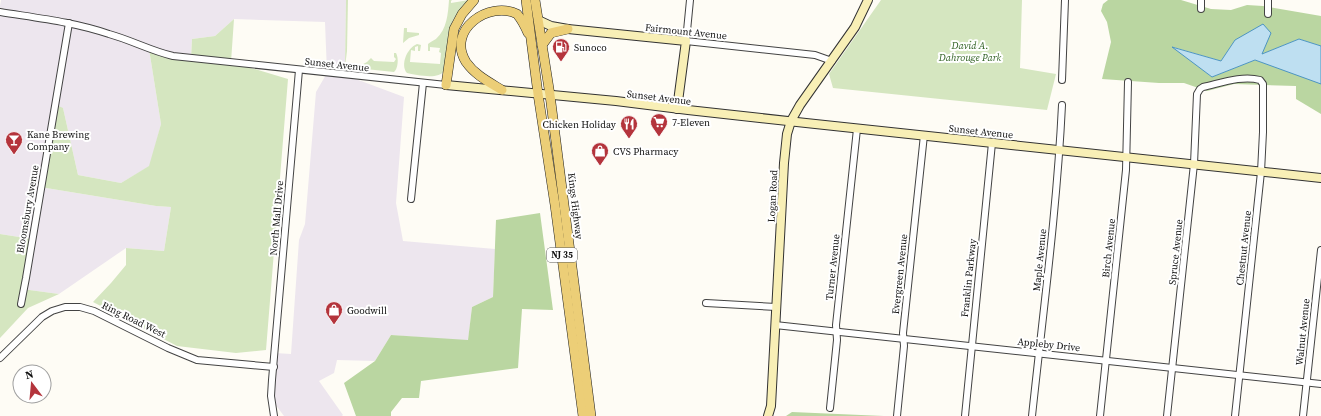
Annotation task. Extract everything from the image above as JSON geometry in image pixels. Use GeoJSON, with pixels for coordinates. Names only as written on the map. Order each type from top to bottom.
{"type":"FeatureCollection","features":[{"type":"Feature","properties":{"kind":"main road"},"geometry":{"type":"LineString","coordinates":[[446,85],[454,29],[462,14],[474,0]]}},
{"type":"Feature","properties":{"kind":"main road","name":"Kings Highway"},"geometry":{"type":"LineString","coordinates":[[526,0],[538,94],[554,198],[582,416]]}},
{"type":"Feature","properties":{"kind":"main road","name":"Kings Highway"},"geometry":{"type":"LineString","coordinates":[[535,0],[550,95],[591,416]]}},
{"type":"Feature","properties":{"kind":"main road"},"geometry":{"type":"LineString","coordinates":[[502,90],[478,74],[466,61],[461,44],[462,33],[465,26],[471,18],[481,10],[491,7],[502,7],[508,9],[522,20],[530,37]]}},
{"type":"Feature","properties":{"kind":"main road"},"geometry":{"type":"LineString","coordinates":[[542,45],[551,33],[568,29]]}},
{"type":"Feature","properties":{"kind":"street"},"geometry":{"type":"LineString","coordinates":[[677,109],[690,0]]}},
{"type":"Feature","properties":{"kind":"street","name":"Logan Road"},"geometry":{"type":"LineString","coordinates":[[768,416],[771,406],[784,162],[787,134],[791,121],[800,105],[855,27],[868,0]]}},
{"type":"Feature","properties":{"kind":"street"},"geometry":{"type":"LineString","coordinates":[[1062,80],[1065,0]]}},
{"type":"Feature","properties":{"kind":"street"},"geometry":{"type":"LineString","coordinates":[[1201,0],[1201,9]]}},
{"type":"Feature","properties":{"kind":"street"},"geometry":{"type":"LineString","coordinates":[[1268,0],[1268,14]]}},
{"type":"Feature","properties":{"kind":"street","name":"Sunset Avenue"},"geometry":{"type":"LineString","coordinates":[[0,12],[69,23],[110,34],[144,48],[173,56],[422,83],[616,101],[857,129],[1321,178]]}},
{"type":"Feature","properties":{"kind":"street","name":"Fairmount Avenue"},"geometry":{"type":"LineString","coordinates":[[538,20],[551,26],[568,29],[815,54],[832,61]]}},
{"type":"Feature","properties":{"kind":"street","name":"Bloomsbury Avenue"},"geometry":{"type":"LineString","coordinates":[[21,304],[69,23]]}},
{"type":"Feature","properties":{"kind":"street","name":"North Mall Drive"},"geometry":{"type":"LineString","coordinates":[[274,416],[272,396],[274,367],[299,70]]}},
{"type":"Feature","properties":{"kind":"street","name":"Spruce Avenue"},"geometry":{"type":"LineString","coordinates":[[1167,416],[1194,164],[1198,91],[1203,87],[1245,78],[1255,79],[1262,82]]}},
{"type":"Feature","properties":{"kind":"street","name":"Birch Avenue"},"geometry":{"type":"LineString","coordinates":[[1100,416],[1127,157],[1128,82]]}},
{"type":"Feature","properties":{"kind":"street","name":"Chestnut Avenue"},"geometry":{"type":"LineString","coordinates":[[1235,416],[1261,172],[1264,98],[1262,82]]}},
{"type":"Feature","properties":{"kind":"street"},"geometry":{"type":"LineString","coordinates":[[411,199],[422,83]]}},
{"type":"Feature","properties":{"kind":"street","name":"Maple Avenue"},"geometry":{"type":"LineString","coordinates":[[1032,416],[1060,150],[1062,105]]}},
{"type":"Feature","properties":{"kind":"street","name":"Turner Avenue"},"geometry":{"type":"LineString","coordinates":[[830,408],[837,340],[840,289],[857,129]]}},
{"type":"Feature","properties":{"kind":"street","name":"Evergreen Avenue"},"geometry":{"type":"LineString","coordinates":[[897,416],[904,346],[903,333],[924,135]]}},
{"type":"Feature","properties":{"kind":"street","name":"Franklin Parkway"},"geometry":{"type":"LineString","coordinates":[[965,416],[992,143]]}},
{"type":"Feature","properties":{"kind":"street","name":"Walnut Avenue"},"geometry":{"type":"LineString","coordinates":[[1303,416],[1321,250]]}},
{"type":"Feature","properties":{"kind":"street"},"geometry":{"type":"LineString","coordinates":[[706,303],[776,307]]}},
{"type":"Feature","properties":{"kind":"street","name":"Ring Road West"},"geometry":{"type":"LineString","coordinates":[[0,358],[33,324],[52,311],[65,307],[80,307],[94,311],[168,348],[197,360],[274,367]]}},
{"type":"Feature","properties":{"kind":"street","name":"Appleby Drive"},"geometry":{"type":"LineString","coordinates":[[775,325],[1321,384]]}},
{"type":"Feature","properties":{"kind":"shaded area"},"geometry":{"type":"Polygon","coordinates":[[[1,0],[346,0],[345,75],[404,97],[396,203],[403,241],[495,249],[493,297],[472,307],[468,341],[391,335],[375,361],[337,360],[334,373],[319,381],[343,415],[342,416],[284,416],[272,400],[275,353],[291,354],[299,240],[305,224],[316,92],[327,73],[325,22],[234,19],[215,36],[192,39],[191,59],[149,49],[161,124],[150,166],[121,183],[78,175],[63,108],[40,187],[156,206],[171,207],[164,251],[126,248],[59,294],[22,289],[32,239],[0,234],[1,0]]]}},
{"type":"Feature","properties":{"kind":"green space"},"geometry":{"type":"Polygon","coordinates":[[[346,0],[348,0],[347,51],[345,67],[346,0]]]}},
{"type":"Feature","properties":{"kind":"green space"},"geometry":{"type":"Polygon","coordinates":[[[449,0],[452,0],[451,3],[469,0],[453,20],[449,32],[444,71],[441,74],[432,76],[421,76],[407,73],[404,66],[404,61],[410,49],[417,44],[421,45],[420,51],[418,51],[418,46],[415,47],[415,51],[411,50],[410,62],[440,64],[440,48],[430,47],[430,51],[428,51],[428,44],[436,39],[443,31],[449,0]]]}},
{"type":"Feature","properties":{"kind":"green space","name":"David A. Dahrouge Park"},"geometry":{"type":"Polygon","coordinates":[[[881,0],[1022,0],[1020,68],[1056,74],[1047,110],[833,88],[829,74],[881,0]]]}},
{"type":"Feature","properties":{"kind":"green space"},"geometry":{"type":"Polygon","coordinates":[[[1108,0],[1181,0],[1211,9],[1231,10],[1247,5],[1263,6],[1321,16],[1321,46],[1299,39],[1262,54],[1235,40],[1221,61],[1173,47],[1212,77],[1255,60],[1320,82],[1321,114],[1296,99],[1296,86],[1234,84],[1207,91],[1184,83],[1159,83],[1102,79],[1111,42],[1107,22],[1101,11],[1103,4],[1108,0]]]}},
{"type":"Feature","properties":{"kind":"green space"},"geometry":{"type":"Polygon","coordinates":[[[234,19],[231,62],[288,79],[266,350],[236,353],[177,346],[93,302],[126,265],[126,248],[164,251],[171,207],[156,206],[40,187],[54,104],[63,108],[78,175],[121,183],[149,166],[161,124],[149,49],[191,59],[192,39],[215,36],[234,19]]]}},
{"type":"Feature","properties":{"kind":"green space"},"geometry":{"type":"Polygon","coordinates":[[[404,28],[407,28],[407,32],[419,33],[419,35],[409,38],[403,43],[404,28]]]}},
{"type":"Feature","properties":{"kind":"green space"},"geometry":{"type":"Polygon","coordinates":[[[394,53],[396,53],[398,60],[394,72],[356,68],[371,58],[374,61],[394,62],[396,59],[394,57],[394,53]]]}},
{"type":"Feature","properties":{"kind":"green space"},"geometry":{"type":"Polygon","coordinates":[[[540,213],[553,310],[522,309],[518,368],[421,381],[419,398],[402,398],[391,412],[391,416],[356,416],[344,383],[375,361],[391,335],[468,340],[472,307],[493,297],[496,220],[540,213]]]}},
{"type":"Feature","properties":{"kind":"green space"},"geometry":{"type":"Polygon","coordinates":[[[0,234],[32,239],[22,289],[59,294],[28,308],[0,338],[0,234]]]}},
{"type":"Feature","properties":{"kind":"green space"},"geometry":{"type":"Polygon","coordinates":[[[792,412],[884,416],[786,416],[792,412]]]}},
{"type":"Feature","properties":{"kind":"water"},"geometry":{"type":"Polygon","coordinates":[[[1263,24],[1271,33],[1262,54],[1299,39],[1321,46],[1321,84],[1255,60],[1212,77],[1172,47],[1221,61],[1235,40],[1263,24]]]}},
{"type":"Feature","properties":{"kind":"place","name":"Sunoco"},"geometry":{"type":"Point","coordinates":[561,62]}},
{"type":"Feature","properties":{"kind":"place","name":"7-Eleven"},"geometry":{"type":"Point","coordinates":[659,137]}},
{"type":"Feature","properties":{"kind":"place","name":"Chicken Holiday"},"geometry":{"type":"Point","coordinates":[629,139]}},
{"type":"Feature","properties":{"kind":"place","name":"Kane Brewing Company"},"geometry":{"type":"Point","coordinates":[14,155]}},
{"type":"Feature","properties":{"kind":"place","name":"CVS Pharmacy"},"geometry":{"type":"Point","coordinates":[600,166]}},
{"type":"Feature","properties":{"kind":"place","name":"Goodwill"},"geometry":{"type":"Point","coordinates":[334,325]}}]}
